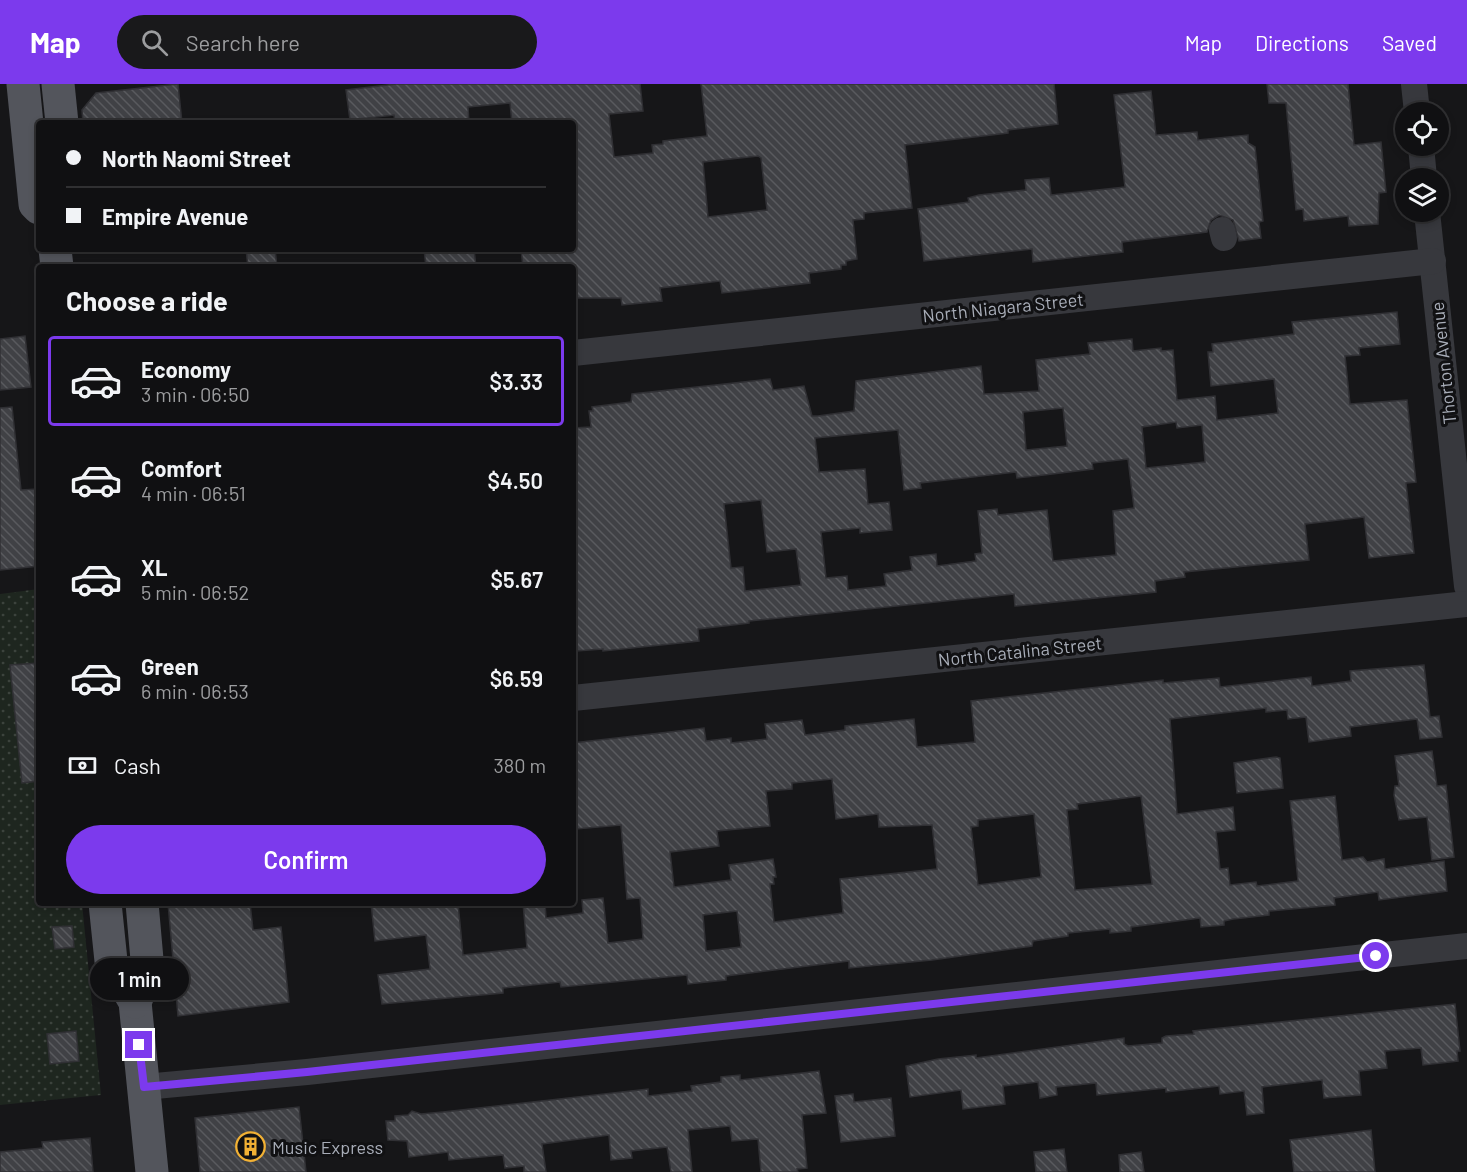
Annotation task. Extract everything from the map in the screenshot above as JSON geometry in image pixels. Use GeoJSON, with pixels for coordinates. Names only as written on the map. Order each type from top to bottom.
{"type":"FeatureCollection","features":[{"type":"Feature","properties":{"kind":"main road"},"geometry":{"type":"LineString","coordinates":[[23,84],[36,205]]}},
{"type":"Feature","properties":{"kind":"main road"},"geometry":{"type":"LineString","coordinates":[[58,84],[62,120]]}},
{"type":"Feature","properties":{"kind":"main road"},"geometry":{"type":"LineString","coordinates":[[105,906],[111,961],[135,1002],[152,1172]]}},
{"type":"Feature","properties":{"kind":"main road"},"geometry":{"type":"LineString","coordinates":[[135,1002],[148,971],[142,906]]}},
{"type":"Feature","properties":{"kind":"street"},"geometry":{"type":"LineString","coordinates":[[1414,84],[1416,102]]}},
{"type":"Feature","properties":{"kind":"street","name":"Thorton Avenue"},"geometry":{"type":"LineString","coordinates":[[1428,222],[1467,586]]}},
{"type":"Feature","properties":{"kind":"street","name":"North Niagara Street"},"geometry":{"type":"LineString","coordinates":[[576,353],[1432,261]]}},
{"type":"Feature","properties":{"kind":"street","name":"North Catalina Street"},"geometry":{"type":"LineString","coordinates":[[576,698],[1467,604]]}},
{"type":"Feature","properties":{"kind":"street"},"geometry":{"type":"LineString","coordinates":[[144,1087],[307,1072],[1467,946]]}},
{"type":"Feature","properties":{"kind":"shaded area"},"geometry":{"type":"Polygon","coordinates":[[[36,589],[36,906],[82,906],[101,1095],[0,1105],[0,594],[36,589]]]}},
{"type":"Feature","properties":{"kind":"building"},"geometry":{"type":"Polygon","coordinates":[[[178,84],[182,120],[83,120],[82,110],[96,93],[178,84]]]}},
{"type":"Feature","properties":{"kind":"building"},"geometry":{"type":"Polygon","coordinates":[[[396,84],[640,84],[643,111],[609,114],[614,157],[653,153],[652,145],[663,144],[663,141],[707,136],[701,84],[1054,84],[1058,124],[1008,130],[1008,133],[905,145],[912,208],[864,213],[864,219],[853,220],[857,259],[846,261],[846,265],[841,265],[841,269],[809,273],[810,283],[722,293],[720,281],[660,288],[662,301],[622,305],[621,298],[576,298],[576,264],[523,264],[521,252],[576,252],[576,120],[512,120],[510,103],[468,107],[469,120],[395,120],[394,115],[350,120],[346,90],[396,84]],[[758,156],[703,162],[708,217],[767,210],[761,158],[758,156]]]}},
{"type":"Feature","properties":{"kind":"building"},"geometry":{"type":"Polygon","coordinates":[[[1267,84],[1348,84],[1354,145],[1381,142],[1386,192],[1379,193],[1378,224],[1349,226],[1348,216],[1304,221],[1303,209],[1296,210],[1286,103],[1269,103],[1267,84]]]}},
{"type":"Feature","properties":{"kind":"building"},"geometry":{"type":"Polygon","coordinates":[[[1151,91],[1156,135],[1197,132],[1198,140],[1248,135],[1248,143],[1255,147],[1263,221],[1259,222],[1261,238],[1239,241],[1233,220],[1219,215],[1211,220],[1207,232],[1122,242],[1123,252],[1033,262],[1032,249],[924,261],[918,209],[969,202],[968,198],[979,195],[1026,190],[1025,180],[1049,178],[1051,195],[1125,187],[1114,95],[1151,91]]]}},
{"type":"Feature","properties":{"kind":"building"},"geometry":{"type":"Polygon","coordinates":[[[246,252],[275,252],[277,264],[248,264],[246,252]]]}},
{"type":"Feature","properties":{"kind":"building"},"geometry":{"type":"Polygon","coordinates":[[[424,252],[474,252],[476,264],[426,264],[424,252]]]}},
{"type":"Feature","properties":{"kind":"building"},"geometry":{"type":"Polygon","coordinates":[[[1397,312],[1400,344],[1359,348],[1360,355],[1345,356],[1350,404],[1407,400],[1416,482],[1406,483],[1414,553],[1369,558],[1364,517],[1305,524],[1309,560],[1184,572],[1185,577],[1155,581],[1156,592],[1015,606],[1014,594],[749,621],[749,623],[698,629],[699,641],[603,651],[603,649],[576,651],[576,428],[591,427],[589,411],[593,411],[592,407],[631,402],[632,394],[770,379],[773,390],[804,386],[812,416],[818,416],[854,411],[856,381],[981,366],[984,394],[1039,391],[1036,360],[1090,354],[1088,343],[1132,339],[1133,351],[1161,348],[1161,351],[1173,350],[1177,400],[1215,396],[1217,420],[1278,413],[1274,379],[1211,386],[1208,352],[1213,352],[1212,344],[1294,334],[1292,322],[1397,312]],[[1063,408],[1023,412],[1026,450],[1067,446],[1063,408]],[[1176,422],[1142,427],[1146,468],[1205,462],[1202,425],[1177,428],[1176,422]],[[898,430],[815,438],[819,472],[865,469],[868,504],[889,502],[892,530],[860,533],[860,528],[821,532],[826,578],[847,576],[848,590],[886,586],[884,574],[912,570],[910,557],[936,554],[937,566],[976,561],[975,554],[982,553],[978,511],[997,509],[998,515],[1047,510],[1053,561],[1116,555],[1113,511],[1134,508],[1128,459],[1092,463],[1093,469],[1017,478],[1016,472],[920,483],[921,488],[904,490],[898,430]],[[761,500],[724,504],[731,568],[743,567],[745,591],[801,585],[796,549],[767,552],[761,500]]]}},
{"type":"Feature","properties":{"kind":"building"},"geometry":{"type":"Polygon","coordinates":[[[25,336],[31,387],[0,390],[0,339],[25,336]]]}},
{"type":"Feature","properties":{"kind":"building"},"geometry":{"type":"Polygon","coordinates":[[[12,407],[21,490],[36,489],[36,566],[0,570],[0,408],[12,407]]]}},
{"type":"Feature","properties":{"kind":"building"},"geometry":{"type":"Polygon","coordinates":[[[36,663],[36,781],[22,783],[10,665],[36,663]]]}},
{"type":"Feature","properties":{"kind":"building"},"geometry":{"type":"Polygon","coordinates":[[[1424,665],[1430,717],[1439,716],[1442,737],[1420,739],[1417,719],[1350,727],[1351,736],[1309,742],[1306,717],[1288,719],[1287,710],[1266,712],[1266,708],[1170,719],[1177,814],[1233,807],[1235,830],[1216,832],[1220,869],[1228,868],[1230,885],[1256,882],[1257,886],[1298,881],[1290,801],[1335,796],[1342,860],[1363,857],[1367,862],[1384,859],[1385,869],[1444,861],[1447,891],[1379,900],[1378,892],[1334,898],[1335,905],[1269,911],[1269,915],[1224,921],[1224,925],[1201,927],[1200,918],[1131,927],[1131,931],[1110,933],[1110,929],[1068,933],[1068,936],[1033,941],[1032,946],[932,960],[849,968],[849,961],[726,976],[726,980],[688,984],[687,975],[561,987],[560,982],[503,988],[503,993],[382,1004],[378,975],[430,969],[426,935],[375,941],[371,906],[458,906],[463,955],[527,948],[523,906],[545,906],[546,918],[583,913],[582,900],[603,898],[608,943],[643,939],[640,898],[627,899],[621,825],[576,829],[576,743],[704,728],[706,741],[731,738],[731,743],[767,739],[765,724],[802,720],[805,735],[845,730],[845,726],[914,719],[917,747],[975,742],[971,701],[1163,680],[1163,683],[1219,678],[1220,687],[1311,677],[1312,686],[1351,681],[1350,671],[1424,665]],[[832,779],[792,783],[792,789],[766,791],[770,826],[717,831],[719,846],[670,852],[674,887],[731,880],[729,865],[773,859],[776,877],[773,877],[774,884],[770,884],[774,922],[843,913],[840,879],[937,869],[932,825],[879,827],[878,814],[836,819],[832,779]],[[1141,796],[1077,804],[1078,809],[1067,810],[1075,890],[1152,884],[1141,796]],[[1034,814],[978,820],[978,826],[971,827],[978,885],[1041,877],[1034,814]],[[737,911],[703,915],[706,951],[741,947],[737,911]]]}},
{"type":"Feature","properties":{"kind":"building"},"geometry":{"type":"Polygon","coordinates":[[[1432,751],[1437,786],[1446,785],[1454,857],[1432,860],[1427,817],[1399,820],[1394,795],[1395,786],[1399,786],[1395,756],[1432,751]]]}},
{"type":"Feature","properties":{"kind":"building"},"geometry":{"type":"Polygon","coordinates":[[[1280,758],[1283,788],[1237,793],[1234,763],[1280,758]]]}},
{"type":"Feature","properties":{"kind":"building"},"geometry":{"type":"Polygon","coordinates":[[[168,906],[250,906],[253,930],[281,927],[289,1002],[178,1016],[168,906]]]}},
{"type":"Feature","properties":{"kind":"building"},"geometry":{"type":"Polygon","coordinates":[[[72,926],[74,947],[55,949],[52,927],[72,926]]]}},
{"type":"Feature","properties":{"kind":"building"},"geometry":{"type":"Polygon","coordinates":[[[1455,1004],[1460,1051],[1457,1051],[1458,1061],[1423,1065],[1421,1048],[1385,1051],[1387,1068],[1359,1071],[1361,1095],[1324,1098],[1322,1080],[1262,1087],[1264,1113],[1247,1115],[1244,1091],[1220,1094],[1219,1086],[1166,1092],[1166,1088],[1097,1095],[1096,1083],[1056,1087],[1057,1095],[1040,1098],[1038,1082],[1003,1086],[1005,1104],[963,1109],[961,1090],[910,1097],[906,1066],[938,1059],[976,1055],[976,1058],[1124,1038],[1124,1044],[1128,1046],[1162,1043],[1162,1038],[1166,1036],[1194,1034],[1193,1031],[1455,1004]]]}},
{"type":"Feature","properties":{"kind":"building"},"geometry":{"type":"Polygon","coordinates":[[[76,1031],[79,1061],[50,1064],[47,1034],[76,1031]]]}},
{"type":"Feature","properties":{"kind":"building"},"geometry":{"type":"Polygon","coordinates":[[[819,1071],[826,1113],[802,1115],[807,1168],[797,1169],[798,1172],[761,1172],[758,1139],[732,1141],[730,1126],[688,1130],[692,1172],[671,1172],[667,1147],[631,1151],[632,1158],[611,1160],[609,1135],[542,1144],[546,1172],[524,1172],[524,1166],[505,1168],[503,1155],[449,1160],[448,1152],[409,1157],[407,1141],[388,1140],[386,1121],[395,1121],[395,1116],[408,1115],[412,1111],[421,1114],[443,1112],[648,1089],[648,1096],[692,1091],[691,1086],[721,1082],[721,1077],[740,1075],[740,1080],[819,1071]]]}},
{"type":"Feature","properties":{"kind":"building"},"geometry":{"type":"Polygon","coordinates":[[[853,1094],[854,1102],[891,1098],[895,1136],[841,1142],[835,1096],[853,1094]]]}},
{"type":"Feature","properties":{"kind":"building","name":"Music Express"},"geometry":{"type":"Polygon","coordinates":[[[299,1107],[306,1172],[200,1172],[195,1118],[299,1107]]]}},
{"type":"Feature","properties":{"kind":"building"},"geometry":{"type":"Polygon","coordinates":[[[1371,1130],[1375,1172],[1294,1172],[1290,1140],[1371,1130]]]}},
{"type":"Feature","properties":{"kind":"building"},"geometry":{"type":"Polygon","coordinates":[[[90,1138],[93,1172],[0,1172],[0,1152],[43,1148],[42,1142],[90,1138]]]}},
{"type":"Feature","properties":{"kind":"building"},"geometry":{"type":"Polygon","coordinates":[[[1064,1149],[1067,1172],[1036,1172],[1034,1152],[1064,1149]]]}},
{"type":"Feature","properties":{"kind":"building"},"geometry":{"type":"Polygon","coordinates":[[[1141,1152],[1144,1172],[1120,1172],[1119,1155],[1141,1152]]]}},
{"type":"Feature","properties":{"kind":"place","name":"Music Express"},"geometry":{"type":"Point","coordinates":[251,1147]}},
{"type":"Feature","properties":{"kind":"route"},"geometry":{"type":"LineString","coordinates":[[139,1045],[144,1087],[307,1072],[1376,956]]}}]}
